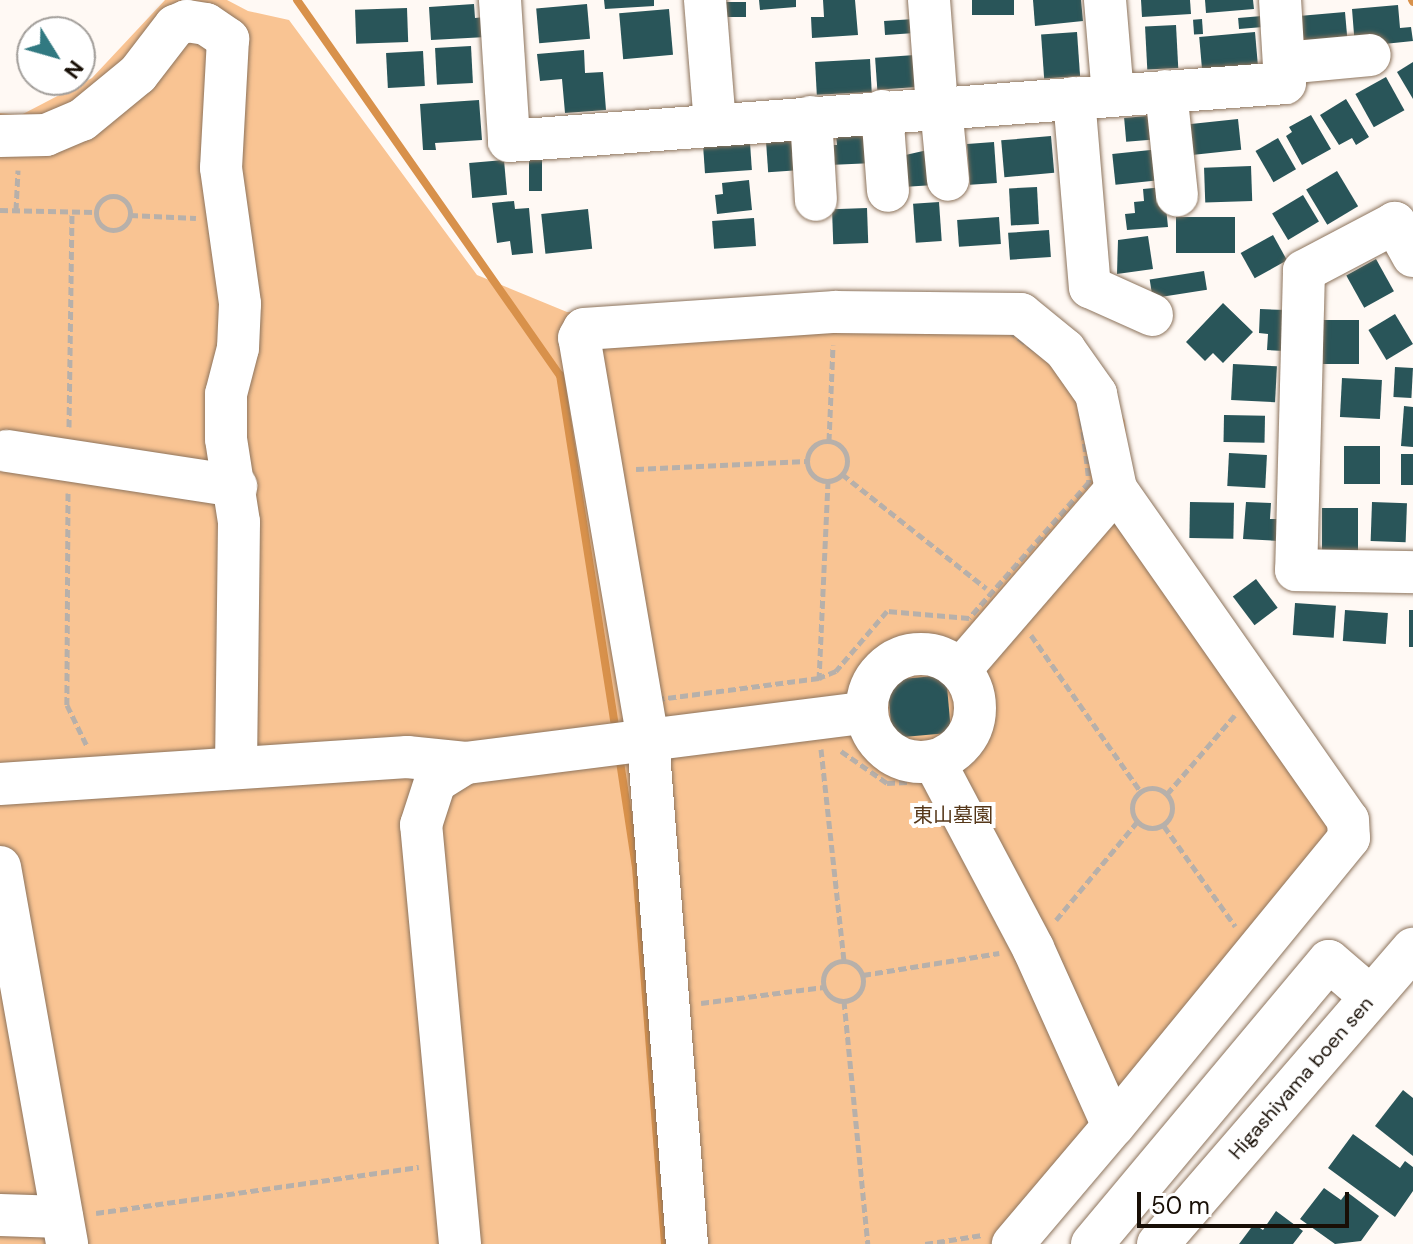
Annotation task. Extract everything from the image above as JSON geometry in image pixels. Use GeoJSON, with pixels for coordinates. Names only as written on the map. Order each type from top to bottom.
{"type":"FeatureCollection","features":[{"type":"Feature","properties":{"kind":"street"},"geometry":{"type":"LineString","coordinates":[[500,0],[509,141],[1285,83],[1280,0]]}},
{"type":"Feature","properties":{"kind":"street"},"geometry":{"type":"LineString","coordinates":[[705,0],[715,125]]}},
{"type":"Feature","properties":{"kind":"street"},"geometry":{"type":"LineString","coordinates":[[929,0],[948,180]]}},
{"type":"Feature","properties":{"kind":"street"},"geometry":{"type":"LineString","coordinates":[[1105,0],[1094,96],[1090,287],[1152,315]]}},
{"type":"Feature","properties":{"kind":"street"},"geometry":{"type":"LineString","coordinates":[[9,148],[82,120],[138,74],[175,26],[187,21],[206,24],[228,39],[221,168],[225,219],[240,304],[238,348],[226,394],[226,439],[236,486],[236,768]]}},
{"type":"Feature","properties":{"kind":"street"},"geometry":{"type":"LineString","coordinates":[[1284,63],[1370,55]]}},
{"type":"Feature","properties":{"kind":"street"},"geometry":{"type":"LineString","coordinates":[[1166,91],[1177,195]]}},
{"type":"Feature","properties":{"kind":"street"},"geometry":{"type":"LineString","coordinates":[[882,111],[888,191]]}},
{"type":"Feature","properties":{"kind":"street"},"geometry":{"type":"LineString","coordinates":[[811,117],[816,200]]}},
{"type":"Feature","properties":{"kind":"street"},"geometry":{"type":"LineString","coordinates":[[1413,256],[1395,223],[1304,271],[1296,570],[1413,572]]}},
{"type":"Feature","properties":{"kind":"street"},"geometry":{"type":"LineString","coordinates":[[687,1244],[648,740],[609,471],[579,338],[584,329],[834,318],[1021,314],[1065,350],[1096,394],[1116,489],[1348,820],[1349,838],[1257,957],[1113,1126],[1002,1239]]}},
{"type":"Feature","properties":{"kind":"street"},"geometry":{"type":"LineString","coordinates":[[2,449],[236,486]]}},
{"type":"Feature","properties":{"kind":"street"},"geometry":{"type":"LineString","coordinates":[[960,670],[1116,489]]}},
{"type":"Feature","properties":{"kind":"street"},"geometry":{"type":"LineString","coordinates":[[924,771],[958,747],[973,723],[976,704],[960,670],[927,654],[907,655],[877,676],[867,712],[871,731],[897,757],[924,771],[1033,948],[1113,1126]]}},
{"type":"Feature","properties":{"kind":"street"},"geometry":{"type":"LineString","coordinates":[[0,784],[407,757],[466,763],[867,712]]}},
{"type":"Feature","properties":{"kind":"street"},"geometry":{"type":"LineString","coordinates":[[460,1244],[421,825],[435,782],[466,763]]}},
{"type":"Feature","properties":{"kind":"street"},"geometry":{"type":"LineString","coordinates":[[0,867],[64,1231],[0,1215]]}},
{"type":"Feature","properties":{"kind":"street","name":"Higashiyama boen sen"},"geometry":{"type":"LineString","coordinates":[[1158,1244],[1413,949]]}},
{"type":"Feature","properties":{"kind":"street"},"geometry":{"type":"LineString","coordinates":[[1092,1244],[1329,961],[1371,997]]}},
{"type":"Feature","properties":{"kind":"path"},"geometry":{"type":"LineString","coordinates":[[9,148],[16,210]]}},
{"type":"Feature","properties":{"kind":"path"},"geometry":{"type":"LineString","coordinates":[[114,195],[123,198],[130,215],[127,223],[111,230],[103,227],[95,212],[105,197],[114,195]]}},
{"type":"Feature","properties":{"kind":"path"},"geometry":{"type":"LineString","coordinates":[[0,210],[95,212]]}},
{"type":"Feature","properties":{"kind":"path"},"geometry":{"type":"LineString","coordinates":[[130,215],[225,219]]}},
{"type":"Feature","properties":{"kind":"path"},"geometry":{"type":"LineString","coordinates":[[829,441],[834,318]]}},
{"type":"Feature","properties":{"kind":"path"},"geometry":{"type":"LineString","coordinates":[[834,318],[999,324],[1052,362],[1079,396],[1089,482],[969,618],[887,611],[836,671],[819,678],[651,700],[609,471],[594,340],[834,318]]}},
{"type":"Feature","properties":{"kind":"path"},"geometry":{"type":"LineString","coordinates":[[829,441],[846,454],[842,474],[817,479],[807,461],[810,450],[829,441]]}},
{"type":"Feature","properties":{"kind":"path"},"geometry":{"type":"LineString","coordinates":[[609,471],[807,461]]}},
{"type":"Feature","properties":{"kind":"path"},"geometry":{"type":"LineString","coordinates":[[1018,639],[1026,629]]}},
{"type":"Feature","properties":{"kind":"path"},"geometry":{"type":"LineString","coordinates":[[1167,794],[1257,690]]}},
{"type":"Feature","properties":{"kind":"path"},"geometry":{"type":"LineString","coordinates":[[67,705],[90,752]]}},
{"type":"Feature","properties":{"kind":"path"},"geometry":{"type":"LineString","coordinates":[[807,756],[845,751],[859,769],[887,783],[924,771]]}},
{"type":"Feature","properties":{"kind":"path"},"geometry":{"type":"LineString","coordinates":[[1164,826],[1145,827],[1132,812],[1141,792],[1149,788],[1167,794]]}},
{"type":"Feature","properties":{"kind":"path"},"geometry":{"type":"LineString","coordinates":[[1164,826],[1171,816],[1167,794]]}},
{"type":"Feature","properties":{"kind":"path"},"geometry":{"type":"LineString","coordinates":[[1164,826],[1257,957]]}},
{"type":"Feature","properties":{"kind":"path"},"geometry":{"type":"LineString","coordinates":[[1043,913],[1050,927]]}},
{"type":"Feature","properties":{"kind":"path"},"geometry":{"type":"LineString","coordinates":[[1000,938],[1007,952]]}},
{"type":"Feature","properties":{"kind":"path"},"geometry":{"type":"LineString","coordinates":[[824,987],[824,974],[832,964],[844,960],[859,968],[863,988],[844,1001]]}},
{"type":"Feature","properties":{"kind":"path"},"geometry":{"type":"LineString","coordinates":[[669,1007],[824,987],[844,1001],[868,1244]]}},
{"type":"Feature","properties":{"kind":"path"},"geometry":{"type":"LineString","coordinates":[[64,1231],[451,1162]]}},
{"type":"Feature","properties":{"kind":"path"},"geometry":{"type":"LineString","coordinates":[[925,1244],[1002,1239]]}},
{"type":"Feature","properties":{"kind":"green space","name":"東山墓園"},"geometry":{"type":"Polygon","coordinates":[[[165,0],[227,0],[248,11],[289,20],[477,275],[567,312],[1020,300],[1085,344],[1125,421],[1132,498],[1364,832],[1028,1244],[0,1244],[0,113],[21,115],[57,96],[96,96],[96,74],[165,0]]]}},
{"type":"Feature","properties":{"kind":"building"},"geometry":{"type":"Polygon","coordinates":[[[604,0],[654,0],[654,6],[605,9],[604,0]]]}},
{"type":"Feature","properties":{"kind":"building"},"geometry":{"type":"Polygon","coordinates":[[[759,0],[796,0],[796,7],[760,10],[759,0]]]}},
{"type":"Feature","properties":{"kind":"building"},"geometry":{"type":"Polygon","coordinates":[[[823,0],[855,0],[858,35],[812,38],[811,17],[824,17],[823,0]]]}},
{"type":"Feature","properties":{"kind":"building"},"geometry":{"type":"Polygon","coordinates":[[[972,0],[1014,0],[1014,15],[972,15],[972,0]]]}},
{"type":"Feature","properties":{"kind":"building"},"geometry":{"type":"Polygon","coordinates":[[[1033,0],[1081,0],[1083,21],[1035,26],[1033,0]]]}},
{"type":"Feature","properties":{"kind":"building"},"geometry":{"type":"Polygon","coordinates":[[[1141,0],[1190,0],[1191,14],[1142,17],[1141,0]]]}},
{"type":"Feature","properties":{"kind":"building"},"geometry":{"type":"Polygon","coordinates":[[[1205,0],[1253,0],[1254,9],[1206,13],[1205,0]]]}},
{"type":"Feature","properties":{"kind":"building"},"geometry":{"type":"Polygon","coordinates":[[[722,2],[746,2],[746,17],[722,17],[722,2]]]}},
{"type":"Feature","properties":{"kind":"building"},"geometry":{"type":"Polygon","coordinates":[[[474,4],[475,18],[485,17],[486,37],[431,40],[429,7],[474,4]]]}},
{"type":"Feature","properties":{"kind":"building"},"geometry":{"type":"Polygon","coordinates":[[[587,4],[590,39],[539,43],[536,8],[587,4]]]}},
{"type":"Feature","properties":{"kind":"building"},"geometry":{"type":"Polygon","coordinates":[[[1398,5],[1400,28],[1411,27],[1413,41],[1355,47],[1352,9],[1398,5]]]}},
{"type":"Feature","properties":{"kind":"building"},"geometry":{"type":"Polygon","coordinates":[[[407,8],[408,42],[356,44],[355,10],[407,8]]]}},
{"type":"Feature","properties":{"kind":"building"},"geometry":{"type":"Polygon","coordinates":[[[669,9],[673,55],[623,59],[619,13],[669,9]]]}},
{"type":"Feature","properties":{"kind":"building"},"geometry":{"type":"Polygon","coordinates":[[[1345,12],[1348,47],[1299,51],[1296,16],[1345,12]]]}},
{"type":"Feature","properties":{"kind":"building"},"geometry":{"type":"Polygon","coordinates":[[[1262,16],[1263,27],[1239,29],[1238,18],[1262,16]]]}},
{"type":"Feature","properties":{"kind":"building"},"geometry":{"type":"Polygon","coordinates":[[[914,19],[915,33],[885,35],[884,21],[914,19]]]}},
{"type":"Feature","properties":{"kind":"building"},"geometry":{"type":"Polygon","coordinates":[[[1202,19],[1203,34],[1194,35],[1193,20],[1202,19]]]}},
{"type":"Feature","properties":{"kind":"building"},"geometry":{"type":"Polygon","coordinates":[[[1176,25],[1178,68],[1147,70],[1145,27],[1176,25]]]}},
{"type":"Feature","properties":{"kind":"building"},"geometry":{"type":"Polygon","coordinates":[[[1077,32],[1080,76],[1044,78],[1041,35],[1077,32]]]}},
{"type":"Feature","properties":{"kind":"building"},"geometry":{"type":"Polygon","coordinates":[[[1255,32],[1258,64],[1202,69],[1199,37],[1255,32]]]}},
{"type":"Feature","properties":{"kind":"building"},"geometry":{"type":"Polygon","coordinates":[[[471,46],[473,83],[437,85],[435,48],[471,46]]]}},
{"type":"Feature","properties":{"kind":"building"},"geometry":{"type":"Polygon","coordinates":[[[584,50],[585,73],[603,72],[606,110],[565,113],[562,79],[540,81],[537,54],[584,50]]]}},
{"type":"Feature","properties":{"kind":"building"},"geometry":{"type":"Polygon","coordinates":[[[423,51],[425,86],[388,88],[386,53],[423,51]]]}},
{"type":"Feature","properties":{"kind":"building"},"geometry":{"type":"Polygon","coordinates":[[[915,55],[917,87],[877,90],[875,58],[915,55]]]}},
{"type":"Feature","properties":{"kind":"building"},"geometry":{"type":"Polygon","coordinates":[[[870,59],[872,92],[817,95],[815,62],[870,59]]]}},
{"type":"Feature","properties":{"kind":"building"},"geometry":{"type":"Polygon","coordinates":[[[1413,62],[1413,99],[1397,72],[1413,62]]]}},
{"type":"Feature","properties":{"kind":"building"},"geometry":{"type":"Polygon","coordinates":[[[1386,77],[1404,110],[1374,127],[1355,94],[1386,77]]]}},
{"type":"Feature","properties":{"kind":"building"},"geometry":{"type":"Polygon","coordinates":[[[1346,99],[1369,137],[1356,145],[1352,138],[1339,145],[1320,115],[1346,99]]]}},
{"type":"Feature","properties":{"kind":"building"},"geometry":{"type":"Polygon","coordinates":[[[479,100],[482,140],[435,143],[436,150],[423,150],[420,104],[479,100]]]}},
{"type":"Feature","properties":{"kind":"building"},"geometry":{"type":"Polygon","coordinates":[[[1158,115],[1160,139],[1126,142],[1124,118],[1158,115]]]}},
{"type":"Feature","properties":{"kind":"building"},"geometry":{"type":"Polygon","coordinates":[[[1311,115],[1331,149],[1302,165],[1286,136],[1292,132],[1289,127],[1311,115]]]}},
{"type":"Feature","properties":{"kind":"building"},"geometry":{"type":"Polygon","coordinates":[[[1238,119],[1241,150],[1190,155],[1186,124],[1238,119]]]}},
{"type":"Feature","properties":{"kind":"building"},"geometry":{"type":"Polygon","coordinates":[[[872,134],[874,163],[829,165],[828,145],[837,145],[836,136],[872,134]]]}},
{"type":"Feature","properties":{"kind":"building"},"geometry":{"type":"Polygon","coordinates":[[[1051,136],[1054,173],[1004,177],[1001,140],[1051,136]]]}},
{"type":"Feature","properties":{"kind":"building"},"geometry":{"type":"Polygon","coordinates":[[[1278,138],[1296,169],[1273,182],[1255,151],[1278,138]]]}},
{"type":"Feature","properties":{"kind":"building"},"geometry":{"type":"Polygon","coordinates":[[[799,140],[801,170],[768,172],[766,142],[799,140]]]}},
{"type":"Feature","properties":{"kind":"building"},"geometry":{"type":"Polygon","coordinates":[[[994,142],[997,183],[970,185],[967,144],[994,142]]]}},
{"type":"Feature","properties":{"kind":"building"},"geometry":{"type":"Polygon","coordinates":[[[750,143],[752,170],[705,173],[703,146],[750,143]]]}},
{"type":"Feature","properties":{"kind":"building"},"geometry":{"type":"Polygon","coordinates":[[[932,149],[934,185],[903,187],[901,156],[932,149]]]}},
{"type":"Feature","properties":{"kind":"building"},"geometry":{"type":"Polygon","coordinates":[[[1160,149],[1163,180],[1116,185],[1112,154],[1160,149]]]}},
{"type":"Feature","properties":{"kind":"building"},"geometry":{"type":"Polygon","coordinates":[[[504,160],[507,195],[472,198],[469,163],[504,160]]]}},
{"type":"Feature","properties":{"kind":"building"},"geometry":{"type":"Polygon","coordinates":[[[529,160],[542,160],[542,191],[529,191],[529,160]]]}},
{"type":"Feature","properties":{"kind":"building"},"geometry":{"type":"Polygon","coordinates":[[[1251,166],[1252,201],[1205,203],[1204,168],[1251,166]]]}},
{"type":"Feature","properties":{"kind":"building"},"geometry":{"type":"Polygon","coordinates":[[[1337,171],[1358,206],[1327,225],[1306,190],[1337,171]]]}},
{"type":"Feature","properties":{"kind":"building"},"geometry":{"type":"Polygon","coordinates":[[[749,180],[752,210],[717,214],[715,195],[723,194],[722,183],[749,180]]]}},
{"type":"Feature","properties":{"kind":"building"},"geometry":{"type":"Polygon","coordinates":[[[1037,187],[1039,224],[1011,225],[1009,188],[1037,187]]]}},
{"type":"Feature","properties":{"kind":"building"},"geometry":{"type":"Polygon","coordinates":[[[1164,187],[1168,227],[1127,230],[1125,214],[1135,213],[1134,202],[1144,201],[1143,189],[1164,187]]]}},
{"type":"Feature","properties":{"kind":"building"},"geometry":{"type":"Polygon","coordinates":[[[1303,195],[1319,222],[1288,240],[1272,214],[1303,195]]]}},
{"type":"Feature","properties":{"kind":"building"},"geometry":{"type":"Polygon","coordinates":[[[514,201],[515,209],[529,208],[533,253],[512,255],[510,241],[497,243],[492,203],[514,201]]]}},
{"type":"Feature","properties":{"kind":"building"},"geometry":{"type":"Polygon","coordinates":[[[939,202],[942,241],[916,243],[913,204],[939,202]]]}},
{"type":"Feature","properties":{"kind":"building"},"geometry":{"type":"Polygon","coordinates":[[[867,208],[868,243],[833,244],[832,209],[867,208]]]}},
{"type":"Feature","properties":{"kind":"building"},"geometry":{"type":"Polygon","coordinates":[[[588,209],[592,249],[545,254],[541,214],[588,209]]]}},
{"type":"Feature","properties":{"kind":"building"},"geometry":{"type":"Polygon","coordinates":[[[999,217],[1001,244],[959,247],[957,220],[999,217]]]}},
{"type":"Feature","properties":{"kind":"building"},"geometry":{"type":"Polygon","coordinates":[[[1176,217],[1235,217],[1235,253],[1176,253],[1176,217]]]}},
{"type":"Feature","properties":{"kind":"building"},"geometry":{"type":"Polygon","coordinates":[[[754,218],[756,246],[714,249],[712,221],[754,218]]]}},
{"type":"Feature","properties":{"kind":"building"},"geometry":{"type":"Polygon","coordinates":[[[1049,230],[1051,257],[1010,260],[1008,233],[1049,230]]]}},
{"type":"Feature","properties":{"kind":"building"},"geometry":{"type":"Polygon","coordinates":[[[1273,235],[1287,260],[1255,278],[1241,253],[1273,235]]]}},
{"type":"Feature","properties":{"kind":"building"},"geometry":{"type":"Polygon","coordinates":[[[1148,236],[1153,269],[1117,274],[1118,240],[1148,236]]]}},
{"type":"Feature","properties":{"kind":"building"},"geometry":{"type":"Polygon","coordinates":[[[1376,259],[1394,291],[1364,308],[1346,275],[1376,259]]]}},
{"type":"Feature","properties":{"kind":"building"},"geometry":{"type":"Polygon","coordinates":[[[1204,271],[1207,290],[1153,298],[1150,280],[1204,271]]]}},
{"type":"Feature","properties":{"kind":"building"},"geometry":{"type":"Polygon","coordinates":[[[1223,303],[1253,332],[1223,363],[1213,353],[1205,361],[1186,342],[1223,303]]]}},
{"type":"Feature","properties":{"kind":"building"},"geometry":{"type":"Polygon","coordinates":[[[1260,309],[1286,310],[1284,351],[1267,350],[1268,334],[1259,333],[1260,309]]]}},
{"type":"Feature","properties":{"kind":"building"},"geometry":{"type":"Polygon","coordinates":[[[1395,314],[1413,344],[1386,360],[1368,330],[1395,314]]]}},
{"type":"Feature","properties":{"kind":"building"},"geometry":{"type":"Polygon","coordinates":[[[1323,320],[1359,320],[1359,364],[1323,364],[1323,320]]]}},
{"type":"Feature","properties":{"kind":"building"},"geometry":{"type":"Polygon","coordinates":[[[1233,364],[1277,366],[1275,402],[1231,400],[1233,364]]]}},
{"type":"Feature","properties":{"kind":"building"},"geometry":{"type":"Polygon","coordinates":[[[1395,367],[1413,368],[1411,398],[1393,397],[1395,367]]]}},
{"type":"Feature","properties":{"kind":"building"},"geometry":{"type":"Polygon","coordinates":[[[1342,378],[1382,380],[1380,419],[1340,417],[1342,378]]]}},
{"type":"Feature","properties":{"kind":"building"},"geometry":{"type":"Polygon","coordinates":[[[1404,406],[1413,407],[1413,447],[1401,446],[1404,406]]]}},
{"type":"Feature","properties":{"kind":"building"},"geometry":{"type":"Polygon","coordinates":[[[1224,415],[1265,416],[1265,443],[1224,442],[1224,415]]]}},
{"type":"Feature","properties":{"kind":"building"},"geometry":{"type":"Polygon","coordinates":[[[1344,446],[1380,446],[1380,484],[1344,484],[1344,446]]]}},
{"type":"Feature","properties":{"kind":"building"},"geometry":{"type":"Polygon","coordinates":[[[1229,453],[1267,455],[1265,488],[1227,486],[1229,453]]]}},
{"type":"Feature","properties":{"kind":"building"},"geometry":{"type":"Polygon","coordinates":[[[1401,454],[1413,454],[1413,485],[1401,485],[1401,454]]]}},
{"type":"Feature","properties":{"kind":"building"},"geometry":{"type":"Polygon","coordinates":[[[1190,502],[1234,503],[1233,539],[1189,538],[1190,502]]]}},
{"type":"Feature","properties":{"kind":"building"},"geometry":{"type":"Polygon","coordinates":[[[1246,502],[1271,503],[1270,519],[1280,519],[1279,541],[1243,539],[1246,502]]]}},
{"type":"Feature","properties":{"kind":"building"},"geometry":{"type":"Polygon","coordinates":[[[1372,502],[1407,503],[1406,542],[1371,541],[1372,502]]]}},
{"type":"Feature","properties":{"kind":"building"},"geometry":{"type":"Polygon","coordinates":[[[1322,508],[1358,508],[1358,551],[1322,551],[1322,508]]]}},
{"type":"Feature","properties":{"kind":"building"},"geometry":{"type":"Polygon","coordinates":[[[1256,579],[1278,608],[1255,625],[1233,596],[1256,579]]]}},
{"type":"Feature","properties":{"kind":"building"},"geometry":{"type":"Polygon","coordinates":[[[1295,603],[1336,606],[1334,638],[1293,635],[1295,603]]]}},
{"type":"Feature","properties":{"kind":"building"},"geometry":{"type":"Polygon","coordinates":[[[1345,610],[1388,613],[1386,644],[1343,641],[1345,610]]]}},
{"type":"Feature","properties":{"kind":"building"},"geometry":{"type":"Polygon","coordinates":[[[1409,610],[1413,610],[1413,647],[1409,647],[1409,610]]]}},
{"type":"Feature","properties":{"kind":"building"},"geometry":{"type":"Polygon","coordinates":[[[946,675],[951,733],[892,738],[887,680],[946,675]]]}},
{"type":"Feature","properties":{"kind":"building"},"geometry":{"type":"Polygon","coordinates":[[[1403,1090],[1413,1098],[1413,1156],[1375,1126],[1403,1090]]]}},
{"type":"Feature","properties":{"kind":"building"},"geometry":{"type":"Polygon","coordinates":[[[1353,1134],[1400,1168],[1405,1161],[1413,1167],[1413,1191],[1395,1217],[1328,1168],[1353,1134]]]}},
{"type":"Feature","properties":{"kind":"building"},"geometry":{"type":"Polygon","coordinates":[[[1324,1188],[1341,1200],[1347,1192],[1379,1216],[1361,1241],[1335,1244],[1300,1219],[1324,1188]]]}},
{"type":"Feature","properties":{"kind":"building"},"geometry":{"type":"Polygon","coordinates":[[[1276,1211],[1303,1231],[1293,1244],[1239,1244],[1254,1224],[1263,1230],[1276,1211]]]}},
{"type":"Feature","properties":{"kind":"waterway"},"geometry":{"type":"LineString","coordinates":[[297,0],[560,375],[616,734]]}},
{"type":"Feature","properties":{"kind":"waterway"},"geometry":{"type":"LineString","coordinates":[[619,755],[636,867],[665,1244]]}}]}
